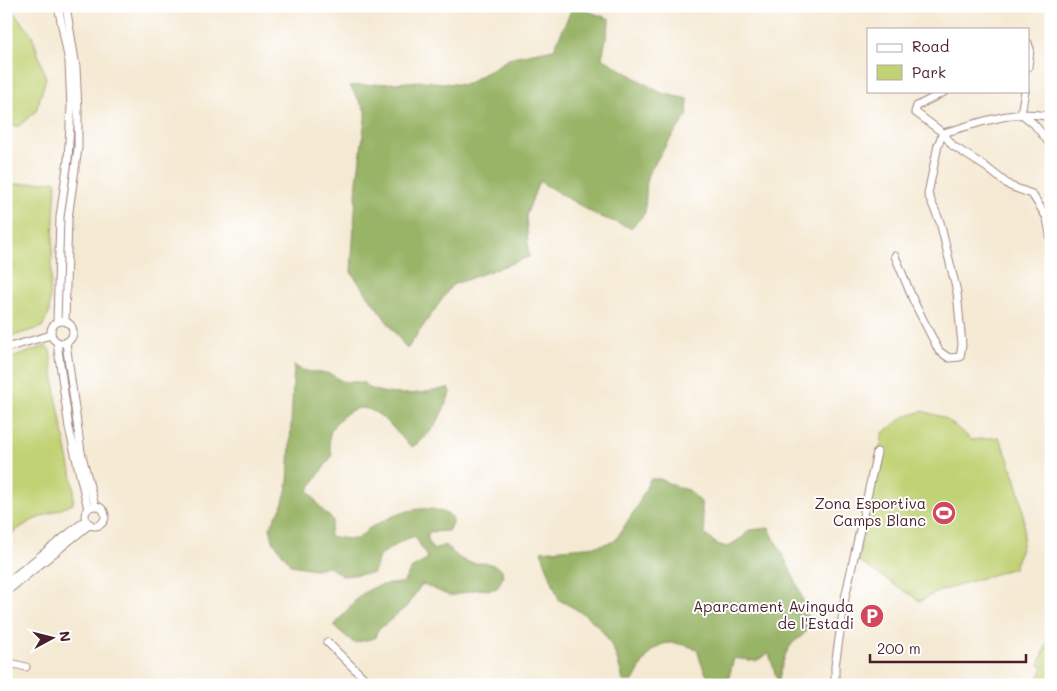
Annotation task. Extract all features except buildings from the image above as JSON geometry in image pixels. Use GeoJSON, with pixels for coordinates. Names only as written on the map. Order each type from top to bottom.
{"type":"FeatureCollection","features":[{"type":"Feature","properties":{"kind":"street"},"geometry":{"type":"LineString","coordinates":[[58,6],[68,62],[71,107],[68,160],[60,217],[57,322],[52,328],[52,335],[57,342],[69,428],[91,507]]}},
{"type":"Feature","properties":{"kind":"street"},"geometry":{"type":"LineString","coordinates":[[65,321],[68,218],[78,148],[76,67],[66,6]]}},
{"type":"Feature","properties":{"kind":"street"},"geometry":{"type":"LineString","coordinates":[[944,92],[917,106],[915,110],[918,116],[943,133],[953,146],[986,167],[1010,186],[1032,194],[1047,218],[1051,240]]}},
{"type":"Feature","properties":{"kind":"street"},"geometry":{"type":"LineString","coordinates":[[1021,114],[1025,92]]}},
{"type":"Feature","properties":{"kind":"street"},"geometry":{"type":"LineString","coordinates":[[943,133],[1021,114],[1037,114],[1051,118]]}},
{"type":"Feature","properties":{"kind":"street"},"geometry":{"type":"LineString","coordinates":[[1021,114],[1034,124],[1051,145]]}},
{"type":"Feature","properties":{"kind":"street"},"geometry":{"type":"LineString","coordinates":[[895,256],[914,302],[939,351],[949,358],[960,358],[962,345],[957,292],[940,222],[928,194],[938,145],[943,133]]}},
{"type":"Feature","properties":{"kind":"street"},"geometry":{"type":"LineString","coordinates":[[57,322],[65,321],[70,324],[74,332],[71,339],[66,343],[57,342]]}},
{"type":"Feature","properties":{"kind":"street"},"geometry":{"type":"LineString","coordinates":[[6,348],[52,335]]}},
{"type":"Feature","properties":{"kind":"street"},"geometry":{"type":"LineString","coordinates":[[66,343],[81,452],[91,507]]}},
{"type":"Feature","properties":{"kind":"street"},"geometry":{"type":"LineString","coordinates":[[835,685],[835,666],[845,598],[877,452]]}},
{"type":"Feature","properties":{"kind":"street"},"geometry":{"type":"LineString","coordinates":[[88,522],[85,514],[91,507]]}},
{"type":"Feature","properties":{"kind":"street"},"geometry":{"type":"LineString","coordinates":[[88,522],[98,525],[104,518],[103,510],[91,507]]}},
{"type":"Feature","properties":{"kind":"street"},"geometry":{"type":"LineString","coordinates":[[6,584],[88,522]]}},
{"type":"Feature","properties":{"kind":"street"},"geometry":{"type":"LineString","coordinates":[[6,592],[88,522]]}},
{"type":"Feature","properties":{"kind":"street"},"geometry":{"type":"LineString","coordinates":[[328,642],[371,685]]}},
{"type":"Feature","properties":{"kind":"street"},"geometry":{"type":"LineString","coordinates":[[6,662],[26,667]]}},
{"type":"Feature","properties":{"kind":"green space"},"geometry":{"type":"Polygon","coordinates":[[[573,6],[610,19],[602,58],[661,93],[688,99],[687,116],[647,176],[645,213],[631,228],[596,215],[539,181],[526,216],[529,257],[452,285],[407,349],[351,272],[357,182],[366,112],[350,86],[423,81],[465,85],[512,57],[554,49],[573,6]]]}},
{"type":"Feature","properties":{"kind":"green space"},"geometry":{"type":"Polygon","coordinates":[[[6,7],[13,11],[32,35],[46,78],[36,111],[19,126],[6,126],[6,7]]]}},
{"type":"Feature","properties":{"kind":"green space"},"geometry":{"type":"Polygon","coordinates":[[[56,181],[49,314],[42,327],[6,338],[6,185],[56,181]]]}},
{"type":"Feature","properties":{"kind":"green space"},"geometry":{"type":"Polygon","coordinates":[[[46,346],[50,350],[56,396],[74,488],[73,504],[31,521],[6,537],[6,360],[46,346]]]}},
{"type":"Feature","properties":{"kind":"green space"},"geometry":{"type":"Polygon","coordinates":[[[294,365],[307,371],[330,374],[343,381],[360,382],[381,392],[400,394],[420,393],[448,388],[451,391],[432,430],[412,447],[380,415],[362,408],[352,410],[336,422],[333,427],[329,440],[332,456],[308,490],[323,511],[333,520],[329,536],[356,539],[378,523],[399,514],[420,509],[431,509],[452,517],[453,521],[448,531],[428,532],[428,540],[433,550],[445,545],[464,561],[487,563],[496,566],[502,570],[503,577],[497,588],[489,590],[478,589],[450,596],[422,584],[406,607],[377,631],[375,638],[354,643],[334,626],[362,594],[378,586],[403,583],[411,569],[428,559],[415,536],[403,540],[379,556],[374,573],[342,576],[328,566],[315,569],[291,565],[273,541],[270,527],[282,506],[288,484],[294,365]]]}},
{"type":"Feature","properties":{"kind":"green space","name":"Zona Esportiva Camps Blanc"},"geometry":{"type":"Polygon","coordinates":[[[923,411],[945,418],[972,440],[999,437],[1018,486],[1024,526],[1022,546],[1014,568],[940,591],[920,601],[858,561],[883,433],[904,417],[923,411]]]}},
{"type":"Feature","properties":{"kind":"green space"},"geometry":{"type":"Polygon","coordinates":[[[650,479],[660,479],[689,490],[701,502],[705,535],[717,544],[727,547],[743,537],[749,530],[769,528],[800,591],[807,617],[805,633],[792,644],[786,653],[778,683],[769,653],[756,661],[734,658],[727,685],[714,682],[710,678],[703,668],[697,649],[673,643],[657,647],[645,660],[633,681],[623,681],[614,652],[602,631],[573,607],[559,600],[541,551],[597,546],[615,541],[638,505],[650,479]]]}},
{"type":"Feature","properties":{"kind":"green space"},"geometry":{"type":"Polygon","coordinates":[[[1047,643],[1051,644],[1051,685],[1037,681],[1043,667],[1039,665],[1047,643]]]}},
{"type":"Feature","properties":{"kind":"place","name":"Zona Esportiva Camps Blanc"},"geometry":{"type":"Point","coordinates":[944,513]}},
{"type":"Feature","properties":{"kind":"place","name":"Aparcament Avinguda de l'Estadi"},"geometry":{"type":"Point","coordinates":[872,616]}}]}
